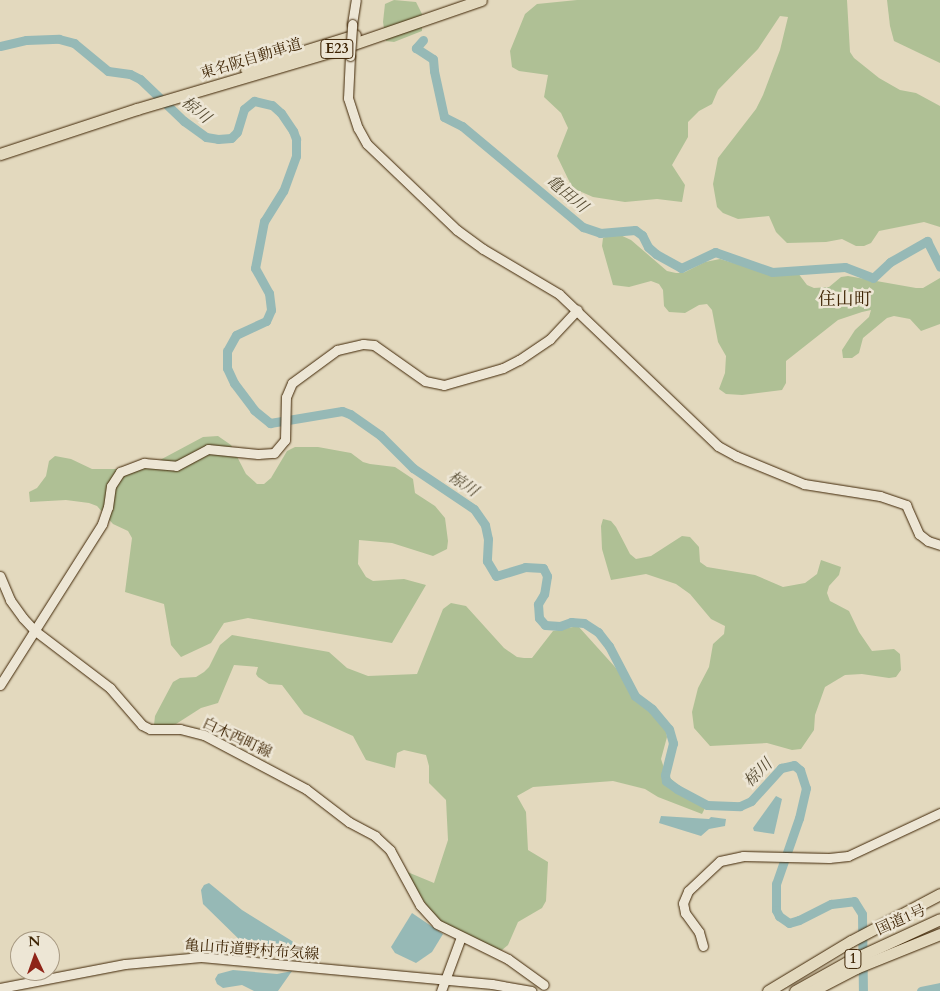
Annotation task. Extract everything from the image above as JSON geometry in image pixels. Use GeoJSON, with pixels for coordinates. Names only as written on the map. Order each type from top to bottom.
{"type":"FeatureCollection","features":[{"type":"Feature","properties":{"kind":"highway","name":"東名阪自動車道"},"geometry":{"type":"LineString","coordinates":[[190,89],[459,0]]}},
{"type":"Feature","properties":{"kind":"highway","name":"東名阪自動車道"},"geometry":{"type":"LineString","coordinates":[[0,146],[190,89],[339,48],[481,0]]}},
{"type":"Feature","properties":{"kind":"highway","name":"東名阪自動車道"},"geometry":{"type":"LineString","coordinates":[[0,154],[133,106]]}},
{"type":"Feature","properties":{"kind":"highway"},"geometry":{"type":"LineString","coordinates":[[768,991],[888,921],[940,894]]}},
{"type":"Feature","properties":{"kind":"highway","name":"国道1号"},"geometry":{"type":"LineString","coordinates":[[803,990],[906,933],[940,919]]}},
{"type":"Feature","properties":{"kind":"highway"},"geometry":{"type":"LineString","coordinates":[[803,990],[940,934]]}},
{"type":"Feature","properties":{"kind":"street"},"geometry":{"type":"LineString","coordinates":[[356,0],[352,24],[348,98],[358,128],[367,144],[444,218],[470,240],[552,289],[577,310],[718,446],[736,456],[804,484],[880,496],[906,505],[919,534],[928,541],[940,545]]}},
{"type":"Feature","properties":{"kind":"street"},"geometry":{"type":"LineString","coordinates":[[0,685],[102,524],[108,507],[111,486],[120,472],[144,463],[174,466],[208,449],[270,454],[283,445],[286,430],[287,393],[292,383],[337,350],[363,344],[374,345],[425,381],[444,385],[503,368],[519,360],[550,339],[577,310]]}},
{"type":"Feature","properties":{"kind":"street","name":"白木西町線"},"geometry":{"type":"LineString","coordinates":[[0,576],[18,612],[34,630],[100,679],[119,696],[138,721],[145,727],[180,729],[204,735],[294,782],[349,822],[375,836],[394,855],[415,896],[427,914],[437,924],[508,959],[544,985]]}},
{"type":"Feature","properties":{"kind":"street"},"geometry":{"type":"LineString","coordinates":[[703,946],[699,932],[683,907],[688,891],[713,866],[726,859],[743,856],[829,858],[848,856],[940,813]]}},
{"type":"Feature","properties":{"kind":"street"},"geometry":{"type":"LineString","coordinates":[[441,991],[461,937]]}},
{"type":"Feature","properties":{"kind":"street","name":"亀山市道野村布気線"},"geometry":{"type":"LineString","coordinates":[[0,988],[125,964],[200,957],[445,980]]}},
{"type":"Feature","properties":{"kind":"street"},"geometry":{"type":"LineString","coordinates":[[445,980],[505,985],[531,991]]}},
{"type":"Feature","properties":{"kind":"green space"},"geometry":{"type":"Polygon","coordinates":[[[394,0],[416,2],[422,14],[422,31],[394,42],[386,41],[383,22],[385,4],[394,0]]]}},
{"type":"Feature","properties":{"kind":"green space"},"geometry":{"type":"Polygon","coordinates":[[[577,0],[847,0],[850,52],[854,58],[879,78],[900,90],[916,93],[940,106],[940,227],[924,222],[879,231],[871,243],[864,246],[856,246],[842,239],[826,242],[787,243],[776,232],[769,216],[738,219],[723,213],[717,207],[713,184],[718,158],[756,109],[763,95],[780,50],[788,17],[780,16],[758,49],[718,90],[712,104],[699,111],[688,122],[688,137],[672,165],[685,185],[682,202],[657,199],[625,202],[593,197],[577,190],[571,185],[557,156],[568,128],[561,113],[544,97],[548,75],[519,71],[512,67],[510,51],[525,14],[537,4],[577,0]]]}},
{"type":"Feature","properties":{"kind":"green space"},"geometry":{"type":"Polygon","coordinates":[[[887,0],[940,0],[940,63],[894,41],[887,0]]]}},
{"type":"Feature","properties":{"kind":"green space"},"geometry":{"type":"Polygon","coordinates":[[[616,233],[631,240],[667,271],[676,273],[683,273],[705,262],[720,259],[773,275],[798,273],[807,285],[814,288],[829,287],[841,277],[848,276],[916,288],[923,288],[940,278],[940,324],[921,331],[910,319],[894,316],[887,318],[863,338],[859,353],[852,358],[843,358],[842,350],[855,330],[869,317],[871,310],[862,312],[838,320],[786,361],[786,383],[782,390],[742,395],[726,394],[719,389],[725,373],[726,356],[718,342],[712,310],[707,304],[699,305],[685,313],[669,312],[664,306],[663,290],[659,284],[651,281],[629,287],[613,285],[602,246],[603,238],[616,233]]]}},
{"type":"Feature","properties":{"kind":"green space"},"geometry":{"type":"Polygon","coordinates":[[[218,436],[231,445],[246,474],[257,484],[264,484],[271,478],[287,451],[295,447],[318,447],[351,453],[363,462],[395,467],[413,479],[415,493],[435,506],[445,518],[448,541],[447,549],[433,556],[392,543],[359,540],[358,564],[366,577],[373,581],[404,579],[426,585],[392,643],[248,618],[224,623],[211,643],[181,657],[171,645],[164,604],[125,592],[132,538],[128,531],[113,524],[97,506],[89,503],[66,500],[30,502],[29,492],[37,488],[46,476],[49,461],[55,456],[71,459],[92,469],[129,469],[160,460],[203,437],[218,436]]]}},
{"type":"Feature","properties":{"kind":"green space"},"geometry":{"type":"Polygon","coordinates":[[[603,519],[611,521],[616,527],[630,554],[636,559],[651,556],[682,536],[690,537],[699,547],[700,562],[707,567],[755,575],[783,587],[805,583],[817,574],[821,560],[841,567],[839,575],[829,586],[827,593],[830,601],[849,611],[859,632],[872,651],[894,649],[900,654],[901,670],[896,677],[889,678],[862,674],[845,675],[825,687],[815,715],[814,730],[801,749],[792,750],[767,743],[710,746],[694,728],[692,712],[698,688],[709,667],[713,644],[724,634],[725,626],[711,619],[690,594],[676,584],[646,574],[611,580],[602,549],[601,526],[603,519]]]}},
{"type":"Feature","properties":{"kind":"green space"},"geometry":{"type":"Polygon","coordinates":[[[451,603],[466,606],[504,648],[517,657],[532,658],[553,631],[578,626],[615,667],[645,705],[664,722],[667,737],[661,759],[666,774],[689,796],[706,806],[702,814],[658,797],[645,789],[613,781],[533,787],[517,796],[526,812],[528,850],[548,862],[546,901],[542,908],[518,922],[508,945],[502,950],[494,951],[441,923],[432,914],[405,871],[434,883],[448,840],[446,800],[429,783],[429,766],[426,755],[404,750],[397,753],[395,768],[366,760],[353,736],[304,714],[282,685],[269,684],[258,677],[256,674],[258,667],[234,665],[218,703],[201,708],[176,724],[169,726],[154,725],[155,716],[173,682],[180,678],[196,677],[204,672],[209,667],[220,645],[232,635],[329,652],[347,668],[368,676],[417,674],[443,609],[451,603]]]}},
{"type":"Feature","properties":{"kind":"water"},"geometry":{"type":"Polygon","coordinates":[[[776,796],[782,799],[774,834],[754,831],[753,828],[776,796]]]}},
{"type":"Feature","properties":{"kind":"water"},"geometry":{"type":"Polygon","coordinates":[[[661,816],[726,819],[725,826],[709,829],[701,836],[659,823],[661,816]]]}},
{"type":"Feature","properties":{"kind":"water"},"geometry":{"type":"Polygon","coordinates":[[[209,883],[242,910],[292,941],[309,956],[249,949],[203,904],[201,890],[204,885],[209,883]]]}},
{"type":"Feature","properties":{"kind":"water"},"geometry":{"type":"Polygon","coordinates":[[[412,913],[443,934],[432,952],[416,963],[395,953],[391,947],[412,913]]]}},
{"type":"Feature","properties":{"kind":"water"},"geometry":{"type":"Polygon","coordinates":[[[233,970],[277,974],[292,971],[278,991],[254,991],[242,985],[223,988],[217,984],[215,979],[218,974],[233,970]]]}},
{"type":"Feature","properties":{"kind":"waterway","name":"椋川"},"geometry":{"type":"LineString","coordinates":[[0,46],[26,40],[59,39],[74,43],[108,71],[130,74],[140,79],[184,121],[206,137],[218,139],[231,138],[237,132],[244,109],[254,101],[272,105],[281,113],[296,139],[296,156],[283,191],[264,221],[255,268],[269,293],[271,310],[266,321],[236,335],[227,351],[227,368],[234,383],[254,410],[270,423],[342,411],[350,414],[380,435],[413,468],[474,509],[485,525],[488,539],[487,561],[496,576],[525,567],[543,568],[547,576],[544,594],[538,604],[539,618],[545,625],[560,626],[571,622],[584,623],[598,632],[609,646],[635,696],[652,709],[669,729],[673,743],[665,775],[666,781],[677,789],[707,805],[740,806],[751,801],[781,768],[794,765],[800,770],[806,788],[799,818],[776,884],[776,910],[779,916],[789,923],[831,904],[854,901],[862,914],[863,991]]}},
{"type":"Feature","properties":{"kind":"waterway","name":"亀田川"},"geometry":{"type":"LineString","coordinates":[[423,40],[416,48],[433,59],[444,117],[462,126],[583,227],[600,233],[635,230],[642,235],[648,247],[656,254],[681,268],[715,252],[772,272],[845,267],[873,278],[890,262],[927,241],[940,267]]}},
{"type":"Feature","properties":{"kind":"waterway","name":"椋川"},"geometry":{"type":"LineString","coordinates":[[921,991],[940,987]]}},
{"type":"Feature","properties":{"kind":"district","name":"住山町"},"geometry":{"type":"Point","coordinates":[845,300]}}]}
